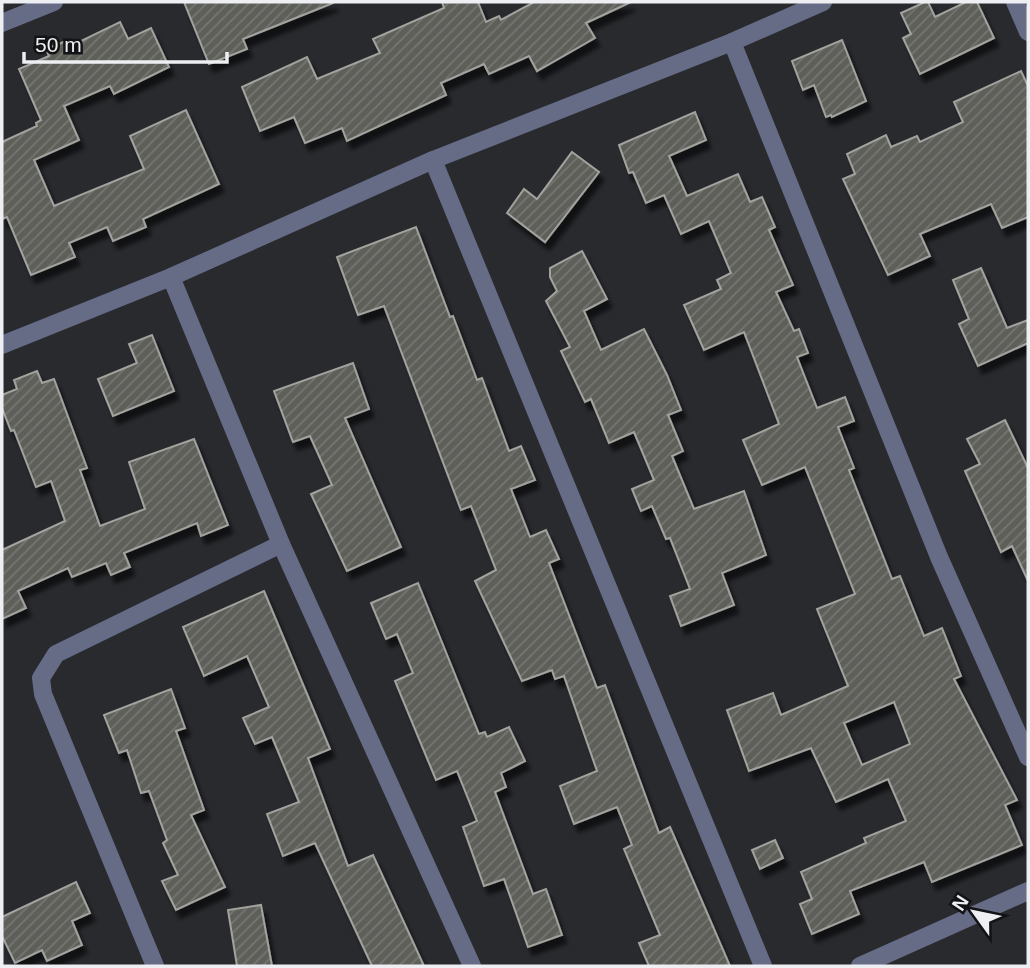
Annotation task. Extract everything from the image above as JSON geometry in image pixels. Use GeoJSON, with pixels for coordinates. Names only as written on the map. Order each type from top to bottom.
{"type":"FeatureCollection","features":[{"type":"Feature","properties":{"kind":"street"},"geometry":{"type":"LineString","coordinates":[[2,23],[54,2]]}},
{"type":"Feature","properties":{"kind":"street"},"geometry":{"type":"LineString","coordinates":[[2,345],[171,277],[433,160],[732,42],[823,2]]}},
{"type":"Feature","properties":{"kind":"street"},"geometry":{"type":"LineString","coordinates":[[1015,2],[1028,32]]}},
{"type":"Feature","properties":{"kind":"street"},"geometry":{"type":"LineString","coordinates":[[732,42],[939,557],[1028,757]]}},
{"type":"Feature","properties":{"kind":"street"},"geometry":{"type":"LineString","coordinates":[[433,160],[763,966]]}},
{"type":"Feature","properties":{"kind":"street"},"geometry":{"type":"LineString","coordinates":[[171,277],[281,544],[472,966]]}},
{"type":"Feature","properties":{"kind":"street"},"geometry":{"type":"LineString","coordinates":[[155,966],[43,694],[41,678],[56,654],[281,544]]}},
{"type":"Feature","properties":{"kind":"street"},"geometry":{"type":"LineString","coordinates":[[860,966],[1028,891]]}},
{"type":"Feature","properties":{"kind":"building"},"geometry":{"type":"Polygon","coordinates":[[[184,2],[333,3],[243,39],[247,49],[209,64],[184,2]]]}},
{"type":"Feature","properties":{"kind":"building"},"geometry":{"type":"Polygon","coordinates":[[[442,2],[478,2],[486,22],[499,16],[501,20],[534,2],[631,2],[586,23],[595,38],[537,71],[529,56],[489,74],[484,64],[441,83],[446,95],[347,141],[342,128],[305,143],[294,117],[260,131],[242,87],[307,57],[317,79],[380,53],[373,39],[444,8],[442,2]]]}},
{"type":"Feature","properties":{"kind":"building"},"geometry":{"type":"Polygon","coordinates":[[[928,2],[935,17],[966,2],[977,2],[994,38],[920,74],[903,38],[911,34],[901,13],[928,2]]]}},
{"type":"Feature","properties":{"kind":"building"},"geometry":{"type":"Polygon","coordinates":[[[120,22],[128,39],[151,28],[169,67],[114,94],[110,86],[64,106],[79,140],[34,160],[54,206],[144,169],[130,136],[186,110],[219,184],[143,219],[146,227],[113,241],[107,227],[69,243],[75,257],[31,275],[7,217],[2,219],[2,142],[37,126],[36,123],[41,120],[19,69],[49,56],[46,49],[68,40],[71,46],[120,22]]]}},
{"type":"Feature","properties":{"kind":"building"},"geometry":{"type":"Polygon","coordinates":[[[842,40],[866,101],[832,117],[826,117],[814,85],[803,90],[792,61],[842,40]]]}},
{"type":"Feature","properties":{"kind":"building"},"geometry":{"type":"Polygon","coordinates":[[[1021,71],[1028,86],[1028,217],[1002,228],[991,204],[920,234],[930,256],[888,275],[843,179],[855,174],[847,154],[886,135],[891,147],[917,136],[920,142],[963,122],[954,102],[1021,71]]]}},
{"type":"Feature","properties":{"kind":"building"},"geometry":{"type":"Polygon","coordinates":[[[695,112],[706,140],[669,156],[687,196],[738,174],[750,202],[762,197],[775,227],[769,230],[793,285],[776,292],[794,331],[799,329],[808,353],[797,357],[817,408],[845,397],[854,421],[838,427],[854,468],[849,470],[892,579],[900,576],[924,636],[942,628],[961,676],[954,679],[1017,800],[1005,805],[1022,845],[932,882],[924,862],[850,891],[859,914],[812,934],[800,904],[812,899],[801,872],[866,843],[864,838],[906,821],[888,779],[836,802],[811,748],[749,771],[727,710],[773,693],[781,715],[848,686],[817,609],[855,594],[805,467],[762,485],[743,440],[779,424],[744,332],[704,350],[684,305],[721,289],[717,280],[731,273],[709,221],[681,234],[664,195],[646,203],[633,172],[629,173],[619,145],[695,112]],[[894,702],[844,723],[862,765],[910,744],[894,702]]]}},
{"type":"Feature","properties":{"kind":"building"},"geometry":{"type":"Polygon","coordinates":[[[572,152],[599,172],[545,242],[507,213],[524,189],[537,199],[572,152]]]}},
{"type":"Feature","properties":{"kind":"building"},"geometry":{"type":"Polygon","coordinates":[[[416,227],[450,317],[453,316],[477,380],[482,378],[509,451],[521,446],[535,480],[511,489],[530,537],[546,530],[559,559],[549,563],[597,688],[605,685],[659,833],[670,827],[730,966],[649,966],[639,943],[660,935],[624,849],[632,845],[617,807],[574,824],[560,786],[597,771],[564,676],[555,679],[552,670],[522,681],[475,581],[496,570],[471,506],[461,510],[384,306],[358,315],[337,257],[416,227]]]}},
{"type":"Feature","properties":{"kind":"building"},"geometry":{"type":"Polygon","coordinates":[[[582,251],[607,299],[584,311],[601,350],[644,329],[667,375],[681,410],[668,415],[683,451],[672,456],[694,509],[744,491],[766,555],[722,573],[734,605],[681,626],[670,596],[690,589],[670,538],[666,539],[652,506],[641,511],[632,489],[654,480],[634,432],[609,443],[591,399],[585,402],[561,351],[570,347],[546,301],[557,291],[550,277],[550,268],[582,251]]]}},
{"type":"Feature","properties":{"kind":"building"},"geometry":{"type":"Polygon","coordinates":[[[981,268],[1007,328],[1028,320],[1028,343],[978,366],[959,324],[969,319],[953,280],[981,268]]]}},
{"type":"Feature","properties":{"kind":"building"},"geometry":{"type":"Polygon","coordinates":[[[152,335],[174,391],[113,416],[98,379],[137,363],[129,344],[152,335]]]}},
{"type":"Feature","properties":{"kind":"building"},"geometry":{"type":"Polygon","coordinates":[[[353,363],[369,409],[345,418],[401,547],[347,571],[311,494],[332,485],[310,436],[293,442],[274,391],[353,363]]]}},
{"type":"Feature","properties":{"kind":"building"},"geometry":{"type":"Polygon","coordinates":[[[37,371],[42,383],[54,379],[87,468],[80,470],[100,526],[145,509],[129,462],[194,439],[228,525],[201,536],[197,523],[124,553],[130,567],[111,575],[106,563],[72,577],[68,568],[18,591],[26,608],[2,619],[2,550],[65,521],[51,481],[36,487],[14,430],[11,431],[2,408],[2,395],[17,389],[14,380],[37,371]]]}},
{"type":"Feature","properties":{"kind":"building"},"geometry":{"type":"Polygon","coordinates":[[[1005,420],[1028,468],[1028,581],[1012,546],[1001,552],[965,471],[980,464],[967,439],[1005,420]]]}},
{"type":"Feature","properties":{"kind":"building"},"geometry":{"type":"Polygon","coordinates":[[[418,583],[479,734],[485,732],[487,737],[509,727],[525,761],[501,773],[506,787],[495,792],[533,894],[546,889],[562,935],[528,947],[504,879],[484,886],[463,827],[477,821],[457,771],[436,780],[395,681],[413,673],[397,634],[386,639],[371,603],[418,583]]]}},
{"type":"Feature","properties":{"kind":"building"},"geometry":{"type":"Polygon","coordinates":[[[264,591],[330,749],[308,758],[348,866],[373,855],[424,966],[372,966],[315,843],[283,856],[267,814],[299,802],[272,737],[255,744],[243,718],[269,707],[247,656],[204,676],[183,627],[264,591]]]}},
{"type":"Feature","properties":{"kind":"building"},"geometry":{"type":"Polygon","coordinates":[[[171,689],[185,728],[176,731],[204,810],[191,815],[225,887],[176,910],[162,881],[178,875],[163,843],[167,840],[149,791],[141,793],[127,750],[119,753],[104,715],[171,689]]]}},
{"type":"Feature","properties":{"kind":"building"},"geometry":{"type":"Polygon","coordinates":[[[775,840],[783,858],[760,869],[752,850],[775,840]]]}},
{"type":"Feature","properties":{"kind":"building"},"geometry":{"type":"Polygon","coordinates":[[[76,882],[90,913],[72,921],[82,945],[47,961],[42,950],[15,963],[2,936],[2,917],[76,882]]]}},
{"type":"Feature","properties":{"kind":"building"},"geometry":{"type":"Polygon","coordinates":[[[261,905],[272,966],[237,966],[228,910],[261,905]]]}}]}
